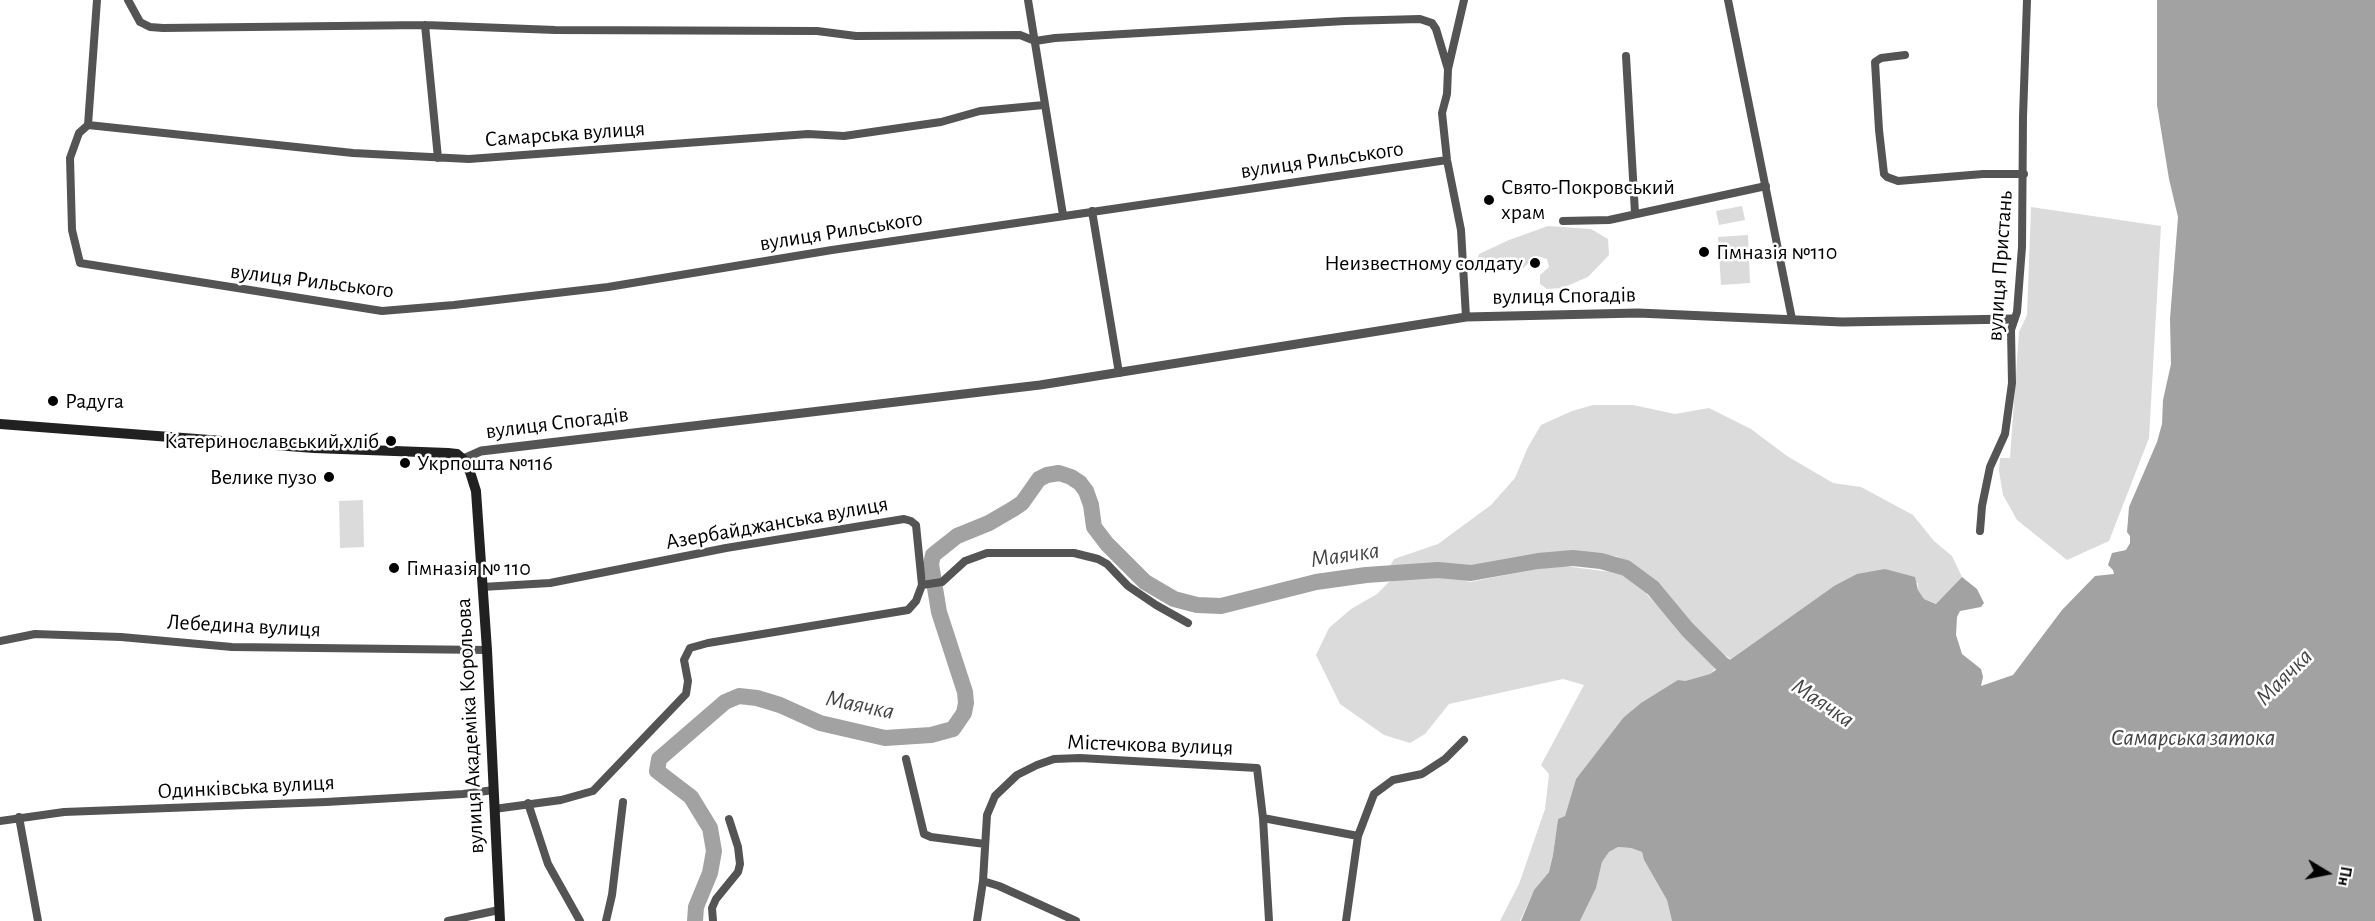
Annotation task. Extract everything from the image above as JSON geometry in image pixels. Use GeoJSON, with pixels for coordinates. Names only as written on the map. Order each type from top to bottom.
{"type":"FeatureCollection","features":[{"type":"Feature","properties":{"kind":"main road","name":"вулиця Спогадів"},"geometry":{"type":"LineString","coordinates":[[0,424],[326,449],[448,453],[457,454],[463,459]]}},
{"type":"Feature","properties":{"kind":"main road","name":"вулиця Академіка Корольова"},"geometry":{"type":"LineString","coordinates":[[463,459],[476,491],[487,650],[500,916]]}},
{"type":"Feature","properties":{"kind":"street"},"geometry":{"type":"LineString","coordinates":[[88,125],[97,0]]}},
{"type":"Feature","properties":{"kind":"street"},"geometry":{"type":"LineString","coordinates":[[128,0],[140,22],[150,27],[163,28],[425,25],[555,30],[818,32],[856,36],[1020,35],[1035,41],[1066,37],[1345,21],[1420,19],[1432,23],[1436,29],[1448,69]]}},
{"type":"Feature","properties":{"kind":"street"},"geometry":{"type":"LineString","coordinates":[[1028,0],[1063,215]]}},
{"type":"Feature","properties":{"kind":"street"},"geometry":{"type":"LineString","coordinates":[[1464,0],[1448,69],[1447,94],[1442,113],[1461,230],[1466,317]]}},
{"type":"Feature","properties":{"kind":"street"},"geometry":{"type":"LineString","coordinates":[[1728,0],[1792,319]]}},
{"type":"Feature","properties":{"kind":"street","name":"вулиця Пристань"},"geometry":{"type":"LineString","coordinates":[[1980,531],[1982,506],[1990,467],[2005,434],[2009,410],[2013,354],[2011,330],[2017,312],[2022,247],[2027,0]]}},
{"type":"Feature","properties":{"kind":"street"},"geometry":{"type":"LineString","coordinates":[[425,25],[438,158]]}},
{"type":"Feature","properties":{"kind":"street"},"geometry":{"type":"LineString","coordinates":[[1905,55],[1881,58],[1875,62],[1884,174],[1898,182],[1983,174],[2024,174]]}},
{"type":"Feature","properties":{"kind":"street"},"geometry":{"type":"LineString","coordinates":[[1626,56],[1635,213]]}},
{"type":"Feature","properties":{"kind":"street","name":"Самарська вулиця"},"geometry":{"type":"LineString","coordinates":[[88,125],[353,153],[469,159],[808,134],[844,136],[941,122],[980,111],[1044,105]]}},
{"type":"Feature","properties":{"kind":"street","name":"вулиця Рильського"},"geometry":{"type":"LineString","coordinates":[[88,125],[79,134],[70,158],[72,230],[80,263],[382,311],[608,287],[1063,215],[1448,160]]}},
{"type":"Feature","properties":{"kind":"street"},"geometry":{"type":"LineString","coordinates":[[1563,221],[1609,220],[1767,186]]}},
{"type":"Feature","properties":{"kind":"street"},"geometry":{"type":"LineString","coordinates":[[1092,211],[1119,373]]}},
{"type":"Feature","properties":{"kind":"street","name":"вулиця Спогадів"},"geometry":{"type":"LineString","coordinates":[[463,459],[481,451],[1041,385],[1466,317],[1638,313],[1842,322],[2013,319]]}},
{"type":"Feature","properties":{"kind":"street","name":"Азербайджанська вулиця"},"geometry":{"type":"LineString","coordinates":[[482,588],[550,583],[726,548],[904,519],[916,525],[926,585]]}},
{"type":"Feature","properties":{"kind":"street"},"geometry":{"type":"LineString","coordinates":[[495,809],[561,800],[593,791],[686,694],[688,681],[684,660],[690,648],[708,643],[908,610],[926,585],[942,582],[965,561],[987,554],[1074,553],[1098,559],[1107,564],[1128,586],[1188,623]]}},
{"type":"Feature","properties":{"kind":"street","name":"Лебедина вулиця"},"geometry":{"type":"LineString","coordinates":[[0,641],[35,634],[121,637],[232,647],[487,650]]}},
{"type":"Feature","properties":{"kind":"street"},"geometry":{"type":"LineString","coordinates":[[1346,921],[1358,836],[1370,802],[1379,788],[1393,780],[1422,774],[1445,759],[1464,740]]}},
{"type":"Feature","properties":{"kind":"street"},"geometry":{"type":"LineString","coordinates":[[906,759],[924,834],[931,837],[985,844]]}},
{"type":"Feature","properties":{"kind":"street","name":"Містечкова вулиця"},"geometry":{"type":"LineString","coordinates":[[977,921],[983,881],[987,815],[995,796],[1017,775],[1054,759],[1115,759],[1257,768],[1263,818]]}},
{"type":"Feature","properties":{"kind":"street","name":"Одинківська вулиця"},"geometry":{"type":"LineString","coordinates":[[0,821],[64,812],[463,794],[494,790]]}},
{"type":"Feature","properties":{"kind":"street"},"geometry":{"type":"LineString","coordinates":[[606,921],[612,895],[623,802]]}},
{"type":"Feature","properties":{"kind":"street"},"geometry":{"type":"LineString","coordinates":[[528,803],[548,864],[580,921]]}},
{"type":"Feature","properties":{"kind":"street"},"geometry":{"type":"LineString","coordinates":[[19,817],[38,921]]}},
{"type":"Feature","properties":{"kind":"street"},"geometry":{"type":"LineString","coordinates":[[1269,921],[1263,818],[1358,836]]}},
{"type":"Feature","properties":{"kind":"street"},"geometry":{"type":"LineString","coordinates":[[712,921],[712,908],[716,899],[738,872],[740,864],[729,819]]}},
{"type":"Feature","properties":{"kind":"street"},"geometry":{"type":"LineString","coordinates":[[983,881],[1076,921]]}},
{"type":"Feature","properties":{"kind":"street"},"geometry":{"type":"LineString","coordinates":[[448,921],[500,916]]}},
{"type":"Feature","properties":{"kind":"shaded area"},"geometry":{"type":"Polygon","coordinates":[[[1742,206],[1745,220],[1719,225],[1716,211],[1742,206]]]}},
{"type":"Feature","properties":{"kind":"shaded area"},"geometry":{"type":"Polygon","coordinates":[[[2031,207],[2161,226],[2149,438],[2109,541],[2067,560],[2017,520],[2003,495],[1999,471],[2000,458],[2010,458],[2019,332],[2027,315],[2031,207]]]}},
{"type":"Feature","properties":{"kind":"shaded area"},"geometry":{"type":"Polygon","coordinates":[[[1548,226],[1591,229],[1608,239],[1609,255],[1588,277],[1562,288],[1547,289],[1540,284],[1540,275],[1549,267],[1547,259],[1537,256],[1523,268],[1486,272],[1476,265],[1479,254],[1548,226]]]}},
{"type":"Feature","properties":{"kind":"shaded area"},"geometry":{"type":"Polygon","coordinates":[[[1748,235],[1750,283],[1721,285],[1718,237],[1748,235]]]}},
{"type":"Feature","properties":{"kind":"shaded area"},"geometry":{"type":"Polygon","coordinates":[[[1593,405],[1633,405],[1675,414],[1709,408],[1751,429],[1787,456],[1833,483],[1861,487],[1913,515],[1934,541],[1952,556],[1962,577],[1937,604],[1924,599],[1918,590],[1918,583],[1834,586],[1731,659],[1715,649],[1681,615],[1646,574],[1632,563],[1616,556],[1545,553],[1493,567],[1410,565],[1389,568],[1394,559],[1438,544],[1491,505],[1515,478],[1528,447],[1541,425],[1572,411],[1593,405]]]}},
{"type":"Feature","properties":{"kind":"shaded area"},"geometry":{"type":"Polygon","coordinates":[[[363,500],[364,547],[340,548],[339,501],[363,500]]]}},
{"type":"Feature","properties":{"kind":"shaded area"},"geometry":{"type":"Polygon","coordinates":[[[1556,565],[1619,573],[1640,583],[1649,597],[1702,647],[1715,669],[1710,674],[1685,681],[1623,718],[1576,779],[1565,816],[1558,819],[1549,872],[1534,890],[1520,921],[1500,921],[1519,884],[1545,809],[1549,774],[1541,765],[1584,685],[1563,679],[1449,704],[1425,734],[1410,743],[1384,735],[1340,704],[1316,655],[1329,628],[1351,609],[1377,594],[1389,582],[1405,577],[1445,575],[1470,582],[1556,565]]]}},
{"type":"Feature","properties":{"kind":"shaded area"},"geometry":{"type":"Polygon","coordinates":[[[1618,847],[1642,852],[1644,860],[1667,900],[1672,921],[1580,921],[1596,888],[1602,862],[1609,852],[1618,847]]]}},
{"type":"Feature","properties":{"kind":"water","name":"Самарська затока"},"geometry":{"type":"Polygon","coordinates":[[[2157,0],[2375,0],[2375,921],[1672,921],[1667,900],[1644,860],[1642,852],[1618,847],[1609,852],[1602,862],[1596,888],[1580,921],[1521,921],[1534,890],[1549,872],[1558,819],[1565,816],[1576,779],[1623,718],[1641,703],[1678,680],[1685,681],[1710,674],[1834,586],[1857,574],[1885,569],[1915,577],[1918,590],[1924,599],[1936,604],[1962,577],[1977,589],[1984,603],[1981,607],[1960,611],[1957,617],[1956,635],[1962,654],[1981,669],[1983,677],[1981,686],[2013,675],[2062,610],[2095,576],[2114,574],[2108,565],[2112,553],[2126,550],[2130,543],[2130,536],[2127,532],[2129,507],[2157,442],[2171,364],[2170,319],[2178,217],[2169,179],[2157,105],[2157,0]]]}},
{"type":"Feature","properties":{"kind":"waterway","name":"Маячка"},"geometry":{"type":"LineString","coordinates":[[695,921],[696,907],[710,873],[714,851],[710,828],[691,797],[657,771],[659,759],[725,702],[739,696],[757,698],[780,705],[820,723],[885,738],[931,735],[953,729],[964,713],[965,692],[939,612],[931,564],[933,555],[957,536],[989,523],[1022,503],[1039,479],[1047,475],[1059,473],[1080,483],[1091,505],[1094,527],[1107,544],[1145,582],[1174,599],[1197,605],[1221,606],[1316,582],[1366,575],[1438,570],[1471,573],[1538,561],[1573,558],[1601,561],[1626,568],[1653,588],[1687,629],[1722,664],[1740,676]]}},
{"type":"Feature","properties":{"kind":"place","name":"Свято-Покровський храм"},"geometry":{"type":"Point","coordinates":[1489,200]}},
{"type":"Feature","properties":{"kind":"place","name":"Гімназія №110"},"geometry":{"type":"Point","coordinates":[1704,252]}},
{"type":"Feature","properties":{"kind":"place","name":"Неизвестному солдату"},"geometry":{"type":"Point","coordinates":[1535,263]}},
{"type":"Feature","properties":{"kind":"place","name":"Радуга"},"geometry":{"type":"Point","coordinates":[53,401]}},
{"type":"Feature","properties":{"kind":"place","name":"Катеринославський хліб"},"geometry":{"type":"Point","coordinates":[391,441]}},
{"type":"Feature","properties":{"kind":"place","name":"Укрпошта №116"},"geometry":{"type":"Point","coordinates":[405,463]}},
{"type":"Feature","properties":{"kind":"place","name":"Велике пузо"},"geometry":{"type":"Point","coordinates":[329,477]}},
{"type":"Feature","properties":{"kind":"place","name":"Гімназія № 110"},"geometry":{"type":"Point","coordinates":[394,568]}}]}
